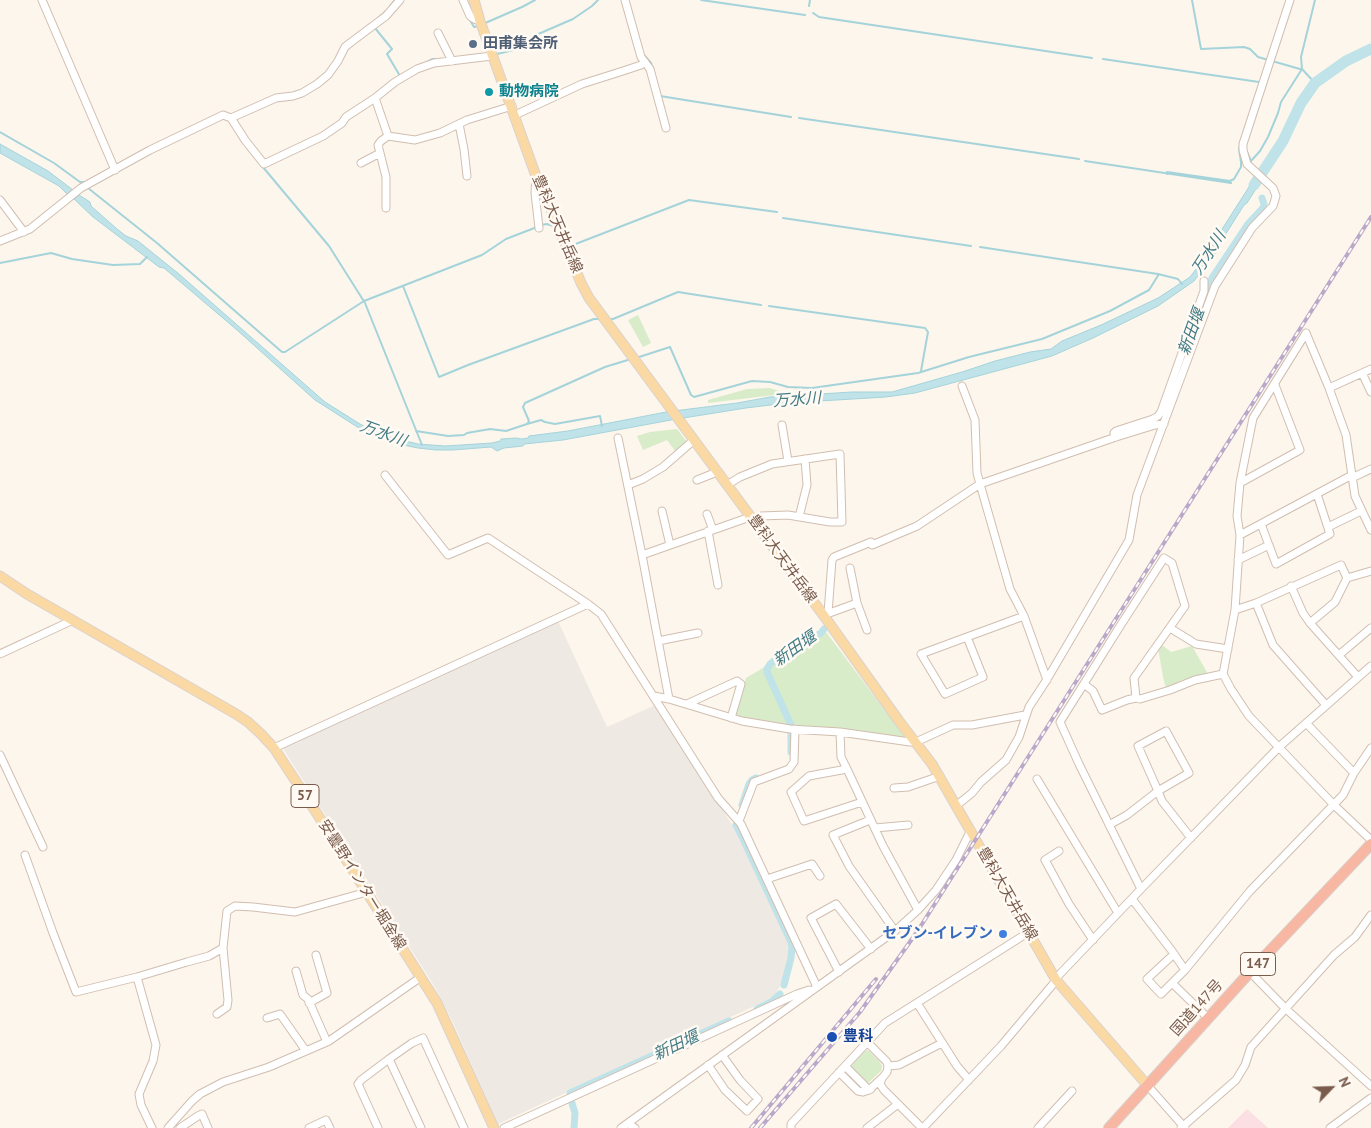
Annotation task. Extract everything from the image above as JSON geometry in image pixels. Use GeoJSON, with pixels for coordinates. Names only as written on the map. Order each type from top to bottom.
{"type":"FeatureCollection","features":[{"type":"Feature","properties":{"kind":"highway","name":"国道147号"},"geometry":{"type":"LineString","coordinates":[[1108,1128],[1371,842]]}},
{"type":"Feature","properties":{"kind":"main road","name":"豊科大天井岳線"},"geometry":{"type":"LineString","coordinates":[[474,0],[492,56],[536,176],[589,298],[751,518],[826,615],[940,776],[1056,980],[1148,1086]]}},
{"type":"Feature","properties":{"kind":"main road","name":"安曇野インター堀金線"},"geometry":{"type":"LineString","coordinates":[[0,576],[236,714],[248,722],[274,748],[437,1003],[494,1128]]}},
{"type":"Feature","properties":{"kind":"street"},"geometry":{"type":"LineString","coordinates":[[42,0],[115,170]]}},
{"type":"Feature","properties":{"kind":"street"},"geometry":{"type":"LineString","coordinates":[[231,118],[276,98],[302,93],[317,84],[328,74],[350,42],[386,16],[400,0]]}},
{"type":"Feature","properties":{"kind":"street"},"geometry":{"type":"LineString","coordinates":[[463,0],[470,16],[480,21]]}},
{"type":"Feature","properties":{"kind":"street"},"geometry":{"type":"LineString","coordinates":[[625,0],[641,57],[650,69],[666,128]]}},
{"type":"Feature","properties":{"kind":"street"},"geometry":{"type":"LineString","coordinates":[[957,805],[1006,760],[1018,738],[1029,706],[1047,680],[1129,540],[1137,495],[1215,286],[1252,228],[1273,206],[1276,196],[1273,188],[1247,164],[1242,150],[1290,0]]}},
{"type":"Feature","properties":{"kind":"street"},"geometry":{"type":"LineString","coordinates":[[438,33],[452,61]]}},
{"type":"Feature","properties":{"kind":"street"},"geometry":{"type":"LineString","coordinates":[[0,241],[30,229],[82,188],[150,150],[223,114],[231,118],[264,164],[323,136],[395,82],[417,69],[434,63],[492,56]]}},
{"type":"Feature","properties":{"kind":"street"},"geometry":{"type":"LineString","coordinates":[[386,208],[386,178],[378,144],[388,136],[415,140],[440,133],[467,120],[513,111],[645,62]]}},
{"type":"Feature","properties":{"kind":"street"},"geometry":{"type":"LineString","coordinates":[[375,98],[388,136]]}},
{"type":"Feature","properties":{"kind":"street"},"geometry":{"type":"LineString","coordinates":[[459,124],[467,176]]}},
{"type":"Feature","properties":{"kind":"street"},"geometry":{"type":"LineString","coordinates":[[361,163],[380,153]]}},
{"type":"Feature","properties":{"kind":"street"},"geometry":{"type":"LineString","coordinates":[[536,176],[535,193],[539,228]]}},
{"type":"Feature","properties":{"kind":"street"},"geometry":{"type":"LineString","coordinates":[[0,200],[24,232]]}},
{"type":"Feature","properties":{"kind":"street"},"geometry":{"type":"LineString","coordinates":[[1154,422],[1161,412],[1204,291],[1204,281]]}},
{"type":"Feature","properties":{"kind":"street"},"geometry":{"type":"LineString","coordinates":[[1371,530],[1355,496],[1346,435],[1306,333],[1253,418],[1240,483],[1237,516],[1240,535],[1235,610],[1223,674],[1249,716],[1371,842]]}},
{"type":"Feature","properties":{"kind":"street"},"geometry":{"type":"LineString","coordinates":[[1329,388],[1371,369]]}},
{"type":"Feature","properties":{"kind":"street"},"geometry":{"type":"LineString","coordinates":[[1362,373],[1371,392]]}},
{"type":"Feature","properties":{"kind":"street"},"geometry":{"type":"LineString","coordinates":[[1240,483],[1300,450],[1275,385]]}},
{"type":"Feature","properties":{"kind":"street"},"geometry":{"type":"LineString","coordinates":[[962,386],[975,420],[977,473],[1010,589],[1024,616],[1047,680]]}},
{"type":"Feature","properties":{"kind":"street"},"geometry":{"type":"LineString","coordinates":[[857,603],[826,615],[832,560],[834,557],[871,542],[872,545],[917,526],[980,484],[1154,422],[1164,424]]}},
{"type":"Feature","properties":{"kind":"street"},"geometry":{"type":"LineString","coordinates":[[782,425],[788,461]]}},
{"type":"Feature","properties":{"kind":"street"},"geometry":{"type":"LineString","coordinates":[[618,438],[669,699]]}},
{"type":"Feature","properties":{"kind":"street"},"geometry":{"type":"LineString","coordinates":[[628,485],[644,479],[663,467],[694,440]]}},
{"type":"Feature","properties":{"kind":"street"},"geometry":{"type":"LineString","coordinates":[[642,555],[710,531],[761,516],[788,515],[830,522],[842,522],[840,454],[772,464],[740,477],[727,485]]}},
{"type":"Feature","properties":{"kind":"street"},"geometry":{"type":"LineString","coordinates":[[799,517],[807,485],[805,459]]}},
{"type":"Feature","properties":{"kind":"street"},"geometry":{"type":"LineString","coordinates":[[1240,535],[1352,475],[1356,476],[1371,469]]}},
{"type":"Feature","properties":{"kind":"street"},"geometry":{"type":"LineString","coordinates":[[696,480],[717,472]]}},
{"type":"Feature","properties":{"kind":"street"},"geometry":{"type":"LineString","coordinates":[[385,475],[448,555],[488,538],[602,614],[718,798],[739,821],[817,987]]}},
{"type":"Feature","properties":{"kind":"street"},"geometry":{"type":"LineString","coordinates":[[1261,524],[1276,564],[1330,534],[1318,494]]}},
{"type":"Feature","properties":{"kind":"street"},"geometry":{"type":"LineString","coordinates":[[662,511],[670,545]]}},
{"type":"Feature","properties":{"kind":"street"},"geometry":{"type":"LineString","coordinates":[[1328,527],[1361,511]]}},
{"type":"Feature","properties":{"kind":"street"},"geometry":{"type":"LineString","coordinates":[[706,514],[718,585]]}},
{"type":"Feature","properties":{"kind":"street"},"geometry":{"type":"LineString","coordinates":[[1238,560],[1269,545]]}},
{"type":"Feature","properties":{"kind":"street"},"geometry":{"type":"LineString","coordinates":[[1136,698],[1134,678],[1185,606],[1172,563],[1164,558],[1060,722],[1108,825],[1141,889]]}},
{"type":"Feature","properties":{"kind":"street"},"geometry":{"type":"LineString","coordinates":[[1235,610],[1256,603],[1341,565],[1347,578]]}},
{"type":"Feature","properties":{"kind":"street"},"geometry":{"type":"LineString","coordinates":[[850,568],[857,603],[867,630]]}},
{"type":"Feature","properties":{"kind":"street"},"geometry":{"type":"LineString","coordinates":[[1310,623],[1335,602],[1347,578],[1371,571]]}},
{"type":"Feature","properties":{"kind":"street"},"geometry":{"type":"LineString","coordinates":[[1291,586],[1303,613],[1310,623],[1358,677]]}},
{"type":"Feature","properties":{"kind":"street"},"geometry":{"type":"LineString","coordinates":[[1256,603],[1273,645],[1326,705]]}},
{"type":"Feature","properties":{"kind":"street"},"geometry":{"type":"LineString","coordinates":[[274,748],[588,604]]}},
{"type":"Feature","properties":{"kind":"street"},"geometry":{"type":"LineString","coordinates":[[967,637],[983,677],[945,694],[921,654],[967,637],[1024,616]]}},
{"type":"Feature","properties":{"kind":"street"},"geometry":{"type":"LineString","coordinates":[[0,654],[73,620]]}},
{"type":"Feature","properties":{"kind":"street"},"geometry":{"type":"LineString","coordinates":[[1170,628],[1196,644],[1228,649]]}},
{"type":"Feature","properties":{"kind":"street"},"geometry":{"type":"LineString","coordinates":[[1339,655],[1371,628]]}},
{"type":"Feature","properties":{"kind":"street"},"geometry":{"type":"LineString","coordinates":[[658,641],[698,633]]}},
{"type":"Feature","properties":{"kind":"street"},"geometry":{"type":"LineString","coordinates":[[883,1077],[880,1084],[884,1090],[922,1128],[1000,1046],[1056,980],[1058,975],[1279,747],[1371,666]]}},
{"type":"Feature","properties":{"kind":"street"},"geometry":{"type":"LineString","coordinates":[[1084,684],[1094,691],[1102,710],[1136,698],[1140,699],[1170,690],[1195,680],[1223,674]]}},
{"type":"Feature","properties":{"kind":"street"},"geometry":{"type":"LineString","coordinates":[[687,704],[737,681],[741,684],[731,718]]}},
{"type":"Feature","properties":{"kind":"street"},"geometry":{"type":"LineString","coordinates":[[654,696],[731,718],[795,729],[840,732],[916,742],[953,725],[972,725],[1025,715]]}},
{"type":"Feature","properties":{"kind":"street"},"geometry":{"type":"LineString","coordinates":[[1306,723],[1354,773]]}},
{"type":"Feature","properties":{"kind":"street"},"geometry":{"type":"LineString","coordinates":[[739,821],[754,782],[789,769],[794,762],[795,729]]}},
{"type":"Feature","properties":{"kind":"street"},"geometry":{"type":"LineString","coordinates":[[1108,825],[1127,815],[1158,791],[1189,773],[1166,731],[1138,746],[1158,791],[1162,801],[1191,838]]}},
{"type":"Feature","properties":{"kind":"street"},"geometry":{"type":"LineString","coordinates":[[840,732],[841,757],[846,769],[883,846],[918,910]]}},
{"type":"Feature","properties":{"kind":"street"},"geometry":{"type":"LineString","coordinates":[[1174,954],[1147,979],[1161,994],[1185,970],[1250,891],[1343,795],[1354,773],[1371,748]]}},
{"type":"Feature","properties":{"kind":"street"},"geometry":{"type":"LineString","coordinates":[[0,755],[43,847]]}},
{"type":"Feature","properties":{"kind":"street"},"geometry":{"type":"LineString","coordinates":[[846,769],[809,776],[791,792],[804,821],[862,802]]}},
{"type":"Feature","properties":{"kind":"street"},"geometry":{"type":"LineString","coordinates":[[894,788],[908,787],[940,776]]}},
{"type":"Feature","properties":{"kind":"street"},"geometry":{"type":"LineString","coordinates":[[1037,779],[1118,913]]}},
{"type":"Feature","properties":{"kind":"street"},"geometry":{"type":"LineString","coordinates":[[870,820],[833,835],[849,866],[895,931]]}},
{"type":"Feature","properties":{"kind":"street"},"geometry":{"type":"LineString","coordinates":[[874,828],[908,825]]}},
{"type":"Feature","properties":{"kind":"street"},"geometry":{"type":"LineString","coordinates":[[620,1128],[895,931],[936,890],[956,860],[971,830]]}},
{"type":"Feature","properties":{"kind":"street"},"geometry":{"type":"LineString","coordinates":[[1059,851],[1045,860],[1069,904],[1092,940]]}},
{"type":"Feature","properties":{"kind":"street"},"geometry":{"type":"LineString","coordinates":[[26,855],[59,950],[76,992],[209,956],[223,948]]}},
{"type":"Feature","properties":{"kind":"street"},"geometry":{"type":"LineString","coordinates":[[767,879],[812,864],[820,876]]}},
{"type":"Feature","properties":{"kind":"street"},"geometry":{"type":"LineString","coordinates":[[217,1014],[228,1007],[223,948],[227,911],[235,906],[295,912],[367,892]]}},
{"type":"Feature","properties":{"kind":"street"},"geometry":{"type":"LineString","coordinates":[[1132,899],[1185,970]]}},
{"type":"Feature","properties":{"kind":"street"},"geometry":{"type":"LineString","coordinates":[[839,972],[811,918],[836,904],[871,949]]}},
{"type":"Feature","properties":{"kind":"street"},"geometry":{"type":"LineString","coordinates":[[1148,1086],[1183,1127],[1236,1080],[1245,1065],[1251,1047],[1334,955],[1355,937],[1371,915]]}},
{"type":"Feature","properties":{"kind":"street"},"geometry":{"type":"LineString","coordinates":[[791,1128],[791,1124],[885,1023],[1029,932]]}},
{"type":"Feature","properties":{"kind":"street"},"geometry":{"type":"LineString","coordinates":[[309,1003],[327,994],[316,955]]}},
{"type":"Feature","properties":{"kind":"street"},"geometry":{"type":"LineString","coordinates":[[296,971],[303,995],[308,999],[327,1042]]}},
{"type":"Feature","properties":{"kind":"street"},"geometry":{"type":"LineString","coordinates":[[1250,972],[1286,1009],[1371,1086]]}},
{"type":"Feature","properties":{"kind":"street"},"geometry":{"type":"LineString","coordinates":[[137,977],[156,1045],[153,1061],[139,1094],[141,1105],[152,1128]]}},
{"type":"Feature","properties":{"kind":"street"},"geometry":{"type":"LineString","coordinates":[[168,1128],[200,1094],[223,1082],[269,1067],[327,1042],[421,977]]}},
{"type":"Feature","properties":{"kind":"street"},"geometry":{"type":"LineString","coordinates":[[1172,983],[1208,1018]]}},
{"type":"Feature","properties":{"kind":"street"},"geometry":{"type":"LineString","coordinates":[[504,1128],[797,994],[817,987]]}},
{"type":"Feature","properties":{"kind":"street"},"geometry":{"type":"LineString","coordinates":[[917,1003],[957,1066],[969,1080]]}},
{"type":"Feature","properties":{"kind":"street"},"geometry":{"type":"LineString","coordinates":[[267,1018],[280,1014],[306,1051]]}},
{"type":"Feature","properties":{"kind":"street"},"geometry":{"type":"LineString","coordinates":[[378,1128],[358,1084],[389,1059],[412,1043],[423,1038],[464,1128]]}},
{"type":"Feature","properties":{"kind":"street"},"geometry":{"type":"LineString","coordinates":[[867,1042],[887,1062],[888,1066],[887,1072],[869,1090]]}},
{"type":"Feature","properties":{"kind":"street"},"geometry":{"type":"LineString","coordinates":[[888,1066],[899,1065],[942,1043]]}},
{"type":"Feature","properties":{"kind":"street"},"geometry":{"type":"LineString","coordinates":[[708,1065],[725,1090],[747,1111],[758,1099],[740,1080],[722,1055]]}},
{"type":"Feature","properties":{"kind":"street"},"geometry":{"type":"LineString","coordinates":[[389,1059],[421,1128]]}},
{"type":"Feature","properties":{"kind":"street"},"geometry":{"type":"LineString","coordinates":[[842,1069],[858,1091],[863,1092],[876,1088],[884,1090]]}},
{"type":"Feature","properties":{"kind":"street"},"geometry":{"type":"LineString","coordinates":[[1038,1128],[1072,1091]]}},
{"type":"Feature","properties":{"kind":"street"},"geometry":{"type":"LineString","coordinates":[[1330,1128],[1371,1098]]}},
{"type":"Feature","properties":{"kind":"street"},"geometry":{"type":"LineString","coordinates":[[192,1101],[198,1116]]}},
{"type":"Feature","properties":{"kind":"street"},"geometry":{"type":"LineString","coordinates":[[867,1128],[898,1104]]}},
{"type":"Feature","properties":{"kind":"street"},"geometry":{"type":"LineString","coordinates":[[180,1128],[202,1114],[208,1128]]}},
{"type":"Feature","properties":{"kind":"street"},"geometry":{"type":"LineString","coordinates":[[309,1128],[326,1120],[330,1128]]}},
{"type":"Feature","properties":{"kind":"street"},"geometry":{"type":"LineString","coordinates":[[628,1123],[635,1128]]}},
{"type":"Feature","properties":{"kind":"shaded area"},"geometry":{"type":"Polygon","coordinates":[[[558,621],[607,727],[655,705],[735,829],[790,949],[784,977],[772,998],[498,1124],[450,1016],[433,984],[282,747],[558,621]]]}},
{"type":"Feature","properties":{"kind":"shaded area"},"geometry":{"type":"Polygon","coordinates":[[[1247,1109],[1268,1128],[1228,1128],[1247,1109]]]}},
{"type":"Feature","properties":{"kind":"green space"},"geometry":{"type":"Polygon","coordinates":[[[638,315],[651,343],[643,347],[628,320],[638,315]]]}},
{"type":"Feature","properties":{"kind":"green space"},"geometry":{"type":"Polygon","coordinates":[[[770,388],[783,394],[708,403],[708,400],[747,389],[770,388]]]}},
{"type":"Feature","properties":{"kind":"green space"},"geometry":{"type":"Polygon","coordinates":[[[677,429],[687,442],[675,451],[667,440],[643,450],[637,436],[650,432],[677,429]]]}},
{"type":"Feature","properties":{"kind":"green space"},"geometry":{"type":"Polygon","coordinates":[[[826,632],[907,740],[793,727],[735,717],[746,678],[826,632]]]}},
{"type":"Feature","properties":{"kind":"green space"},"geometry":{"type":"Polygon","coordinates":[[[1162,645],[1171,652],[1192,646],[1208,674],[1180,681],[1166,689],[1158,648],[1162,645]]]}},
{"type":"Feature","properties":{"kind":"green space"},"geometry":{"type":"Polygon","coordinates":[[[866,1050],[882,1066],[881,1071],[867,1084],[850,1067],[866,1050]]]}},
{"type":"Feature","properties":{"kind":"water"},"geometry":{"type":"Polygon","coordinates":[[[0,144],[48,171],[73,190],[67,194],[59,186],[0,153],[0,144]]]}},
{"type":"Feature","properties":{"kind":"water"},"geometry":{"type":"Polygon","coordinates":[[[1256,176],[1261,181],[1222,240],[1220,247],[1194,281],[1158,306],[1052,356],[915,393],[746,408],[563,440],[524,444],[523,446],[504,448],[497,451],[491,447],[453,450],[418,448],[398,444],[362,430],[315,400],[164,268],[159,267],[93,217],[74,199],[79,195],[90,202],[91,206],[117,229],[126,236],[138,241],[179,274],[325,402],[360,424],[382,435],[418,444],[445,446],[492,443],[501,439],[522,439],[529,436],[568,431],[666,412],[770,397],[852,392],[892,392],[995,361],[1051,349],[1062,341],[1158,298],[1190,277],[1207,255],[1256,176]]]}},
{"type":"Feature","properties":{"kind":"waterway"},"geometry":{"type":"LineString","coordinates":[[390,6],[395,0]]}},
{"type":"Feature","properties":{"kind":"waterway"},"geometry":{"type":"LineString","coordinates":[[483,24],[535,0]]}},
{"type":"Feature","properties":{"kind":"waterway"},"geometry":{"type":"LineString","coordinates":[[497,54],[522,48],[536,35],[573,19],[598,0]]}},
{"type":"Feature","properties":{"kind":"waterway"},"geometry":{"type":"LineString","coordinates":[[701,0],[805,15]]}},
{"type":"Feature","properties":{"kind":"waterway"},"geometry":{"type":"LineString","coordinates":[[809,6],[810,0]]}},
{"type":"Feature","properties":{"kind":"waterway"},"geometry":{"type":"LineString","coordinates":[[1192,0],[1201,49],[1244,47],[1250,49],[1258,57],[1302,69],[1315,83]]}},
{"type":"Feature","properties":{"kind":"waterway"},"geometry":{"type":"LineString","coordinates":[[1247,152],[1251,161],[1260,151],[1268,137],[1281,102],[1302,69],[1301,57],[1315,0]]}},
{"type":"Feature","properties":{"kind":"waterway"},"geometry":{"type":"LineString","coordinates":[[378,18],[386,11]]}},
{"type":"Feature","properties":{"kind":"waterway"},"geometry":{"type":"LineString","coordinates":[[813,13],[819,17],[1092,58]]}},
{"type":"Feature","properties":{"kind":"waterway"},"geometry":{"type":"LineString","coordinates":[[470,20],[474,27],[479,26]]}},
{"type":"Feature","properties":{"kind":"waterway"},"geometry":{"type":"LineString","coordinates":[[375,28],[392,49],[387,54],[401,75]]}},
{"type":"Feature","properties":{"kind":"waterway","name":"万水川"},"geometry":{"type":"LineString","coordinates":[[1254,185],[1283,141],[1301,103],[1315,83],[1346,61],[1371,49]]}},
{"type":"Feature","properties":{"kind":"waterway"},"geometry":{"type":"LineString","coordinates":[[467,56],[487,54]]}},
{"type":"Feature","properties":{"kind":"waterway"},"geometry":{"type":"LineString","coordinates":[[644,55],[652,67]]}},
{"type":"Feature","properties":{"kind":"waterway"},"geometry":{"type":"LineString","coordinates":[[425,63],[432,59],[440,59]]}},
{"type":"Feature","properties":{"kind":"waterway"},"geometry":{"type":"LineString","coordinates":[[1103,59],[1261,81]]}},
{"type":"Feature","properties":{"kind":"waterway"},"geometry":{"type":"LineString","coordinates":[[660,96],[791,117]]}},
{"type":"Feature","properties":{"kind":"waterway"},"geometry":{"type":"LineString","coordinates":[[799,118],[1079,159]]}},
{"type":"Feature","properties":{"kind":"waterway"},"geometry":{"type":"LineString","coordinates":[[0,132],[54,163],[80,182],[86,182]]}},
{"type":"Feature","properties":{"kind":"waterway"},"geometry":{"type":"LineString","coordinates":[[1167,174],[1167,172],[1230,181],[1234,179],[1241,167],[1239,149],[1242,138]]}},
{"type":"Feature","properties":{"kind":"waterway"},"geometry":{"type":"LineString","coordinates":[[257,160],[329,246],[365,303],[422,445]]}},
{"type":"Feature","properties":{"kind":"waterway"},"geometry":{"type":"LineString","coordinates":[[1085,161],[1231,183]]}},
{"type":"Feature","properties":{"kind":"waterway"},"geometry":{"type":"LineString","coordinates":[[88,188],[157,243],[282,352],[285,352],[364,301],[482,255],[506,239],[537,227]]}},
{"type":"Feature","properties":{"kind":"waterway","name":"新田堰"},"geometry":{"type":"LineString","coordinates":[[1205,299],[1212,278],[1248,224],[1263,208],[1262,198]]}},
{"type":"Feature","properties":{"kind":"waterway"},"geometry":{"type":"LineString","coordinates":[[569,243],[573,245],[689,200],[777,212]]}},
{"type":"Feature","properties":{"kind":"waterway"},"geometry":{"type":"LineString","coordinates":[[783,218],[971,246]]}},
{"type":"Feature","properties":{"kind":"waterway"},"geometry":{"type":"LineString","coordinates":[[541,225],[553,226]]}},
{"type":"Feature","properties":{"kind":"waterway"},"geometry":{"type":"LineString","coordinates":[[980,247],[1158,274],[1178,279],[1182,284]]}},
{"type":"Feature","properties":{"kind":"waterway"},"geometry":{"type":"LineString","coordinates":[[0,263],[51,253],[72,259],[113,265],[140,264],[147,257]]}},
{"type":"Feature","properties":{"kind":"waterway"},"geometry":{"type":"LineString","coordinates":[[636,358],[670,347],[691,395],[694,397],[752,381],[770,382],[788,387],[812,388],[918,373],[969,357],[1042,339],[1110,311],[1149,290],[1159,274]]}},
{"type":"Feature","properties":{"kind":"waterway"},"geometry":{"type":"LineString","coordinates":[[403,286],[439,377],[594,319],[601,319]]}},
{"type":"Feature","properties":{"kind":"waterway"},"geometry":{"type":"LineString","coordinates":[[608,319],[613,319],[678,292],[761,305]]}},
{"type":"Feature","properties":{"kind":"waterway"},"geometry":{"type":"LineString","coordinates":[[769,306],[925,328],[928,332],[921,371]]}},
{"type":"Feature","properties":{"kind":"waterway"},"geometry":{"type":"LineString","coordinates":[[416,431],[448,436],[464,435],[490,429],[506,431],[527,424],[529,421],[523,407],[525,403],[605,367],[631,359]]}},
{"type":"Feature","properties":{"kind":"waterway"},"geometry":{"type":"LineString","coordinates":[[527,424],[541,420],[555,424],[600,416],[602,426]]}},
{"type":"Feature","properties":{"kind":"waterway","name":"新田堰"},"geometry":{"type":"LineString","coordinates":[[791,725],[767,669],[770,664],[787,651],[821,633],[824,629]]}},
{"type":"Feature","properties":{"kind":"waterway","name":"新田堰"},"geometry":{"type":"LineString","coordinates":[[791,733],[791,752]]}},
{"type":"Feature","properties":{"kind":"waterway","name":"新田堰"},"geometry":{"type":"LineString","coordinates":[[742,805],[749,784],[756,778]]}},
{"type":"Feature","properties":{"kind":"waterway","name":"新田堰"},"geometry":{"type":"LineString","coordinates":[[736,825],[791,942],[791,958],[784,985]]}},
{"type":"Feature","properties":{"kind":"waterway","name":"新田堰"},"geometry":{"type":"LineString","coordinates":[[757,1009],[771,1002],[780,994]]}},
{"type":"Feature","properties":{"kind":"waterway","name":"新田堰"},"geometry":{"type":"LineString","coordinates":[[570,1096],[570,1093],[729,1021]]}},
{"type":"Feature","properties":{"kind":"waterway","name":"新田堰"},"geometry":{"type":"LineString","coordinates":[[571,1100],[575,1113],[574,1128]]}},
{"type":"Feature","properties":{"kind":"railway"},"geometry":{"type":"LineString","coordinates":[[760,1128],[860,1012],[917,932],[1371,217]]}},
{"type":"Feature","properties":{"kind":"railway"},"geometry":{"type":"LineString","coordinates":[[751,1128],[876,979]]}},
{"type":"Feature","properties":{"kind":"place","name":"田甫集会所"},"geometry":{"type":"Point","coordinates":[473,44]}},
{"type":"Feature","properties":{"kind":"place","name":"動物病院"},"geometry":{"type":"Point","coordinates":[489,92]}},
{"type":"Feature","properties":{"kind":"place","name":"セブン-イレブン"},"geometry":{"type":"Point","coordinates":[1003,934]}},
{"type":"Feature","properties":{"kind":"place","name":"豊科"},"geometry":{"type":"Point","coordinates":[832,1037]}}]}
